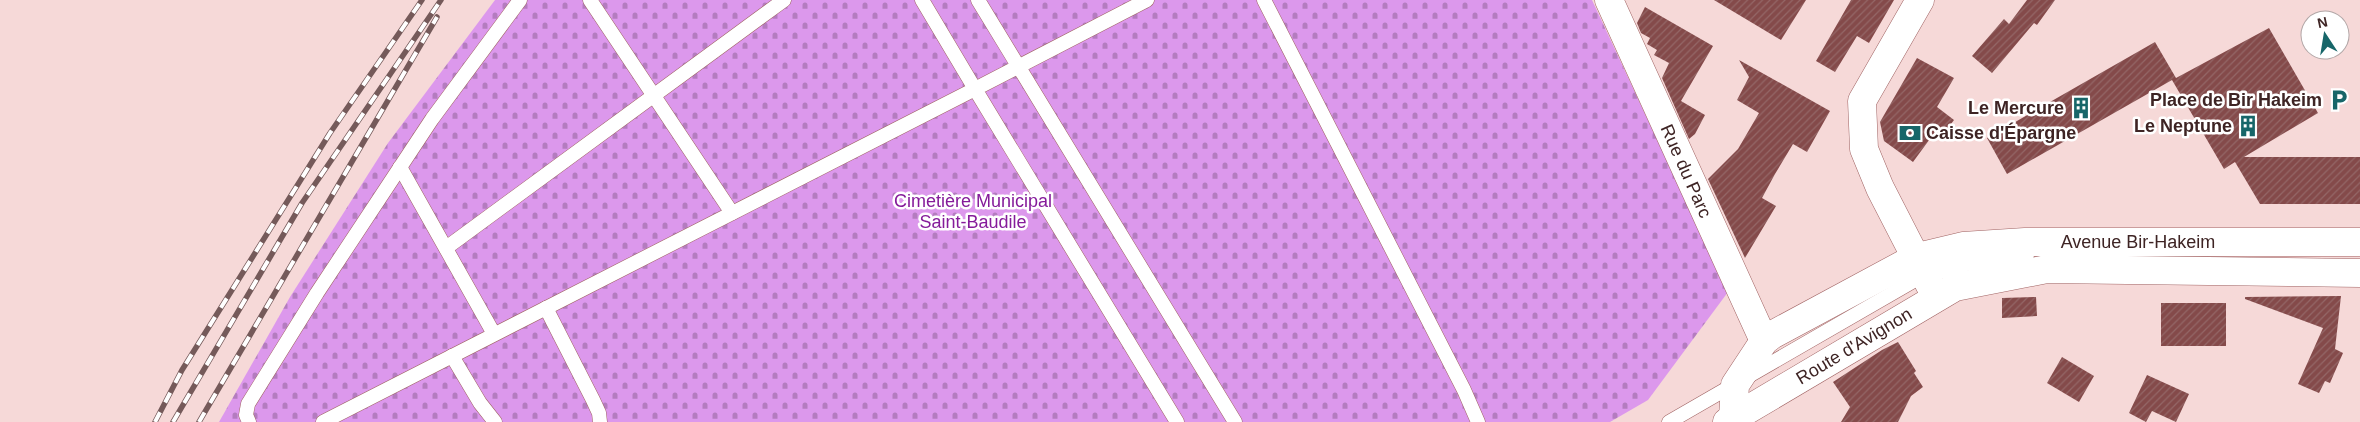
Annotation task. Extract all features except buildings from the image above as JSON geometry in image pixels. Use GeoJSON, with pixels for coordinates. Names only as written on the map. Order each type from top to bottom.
{"type":"FeatureCollection","features":[{"type":"Feature","properties":{"kind":"main road","name":"Rue du Parc"},"geometry":{"type":"LineString","coordinates":[[1609,0],[1764,341]]}},
{"type":"Feature","properties":{"kind":"main road"},"geometry":{"type":"LineString","coordinates":[[1920,0],[1862,101],[1864,149],[1880,188],[1926,277]]}},
{"type":"Feature","properties":{"kind":"main road","name":"Avenue Bir-Hakeim"},"geometry":{"type":"LineString","coordinates":[[1926,277],[1963,246],[2025,242],[2360,242]]}},
{"type":"Feature","properties":{"kind":"main road","name":"Avenue Bir-Hakeim"},"geometry":{"type":"LineString","coordinates":[[1926,277],[1955,287],[2047,269],[2360,273]]}},
{"type":"Feature","properties":{"kind":"main road","name":"Route d'Avignon"},"geometry":{"type":"LineString","coordinates":[[1730,420],[1735,385],[1764,341],[1772,335],[1926,277]]}},
{"type":"Feature","properties":{"kind":"main road","name":"Route d'Avignon"},"geometry":{"type":"LineString","coordinates":[[1730,420],[1926,277]]}},
{"type":"Feature","properties":{"kind":"lane"},"geometry":{"type":"LineString","coordinates":[[249,422],[246,415],[248,404],[317,292],[432,119],[520,0]]}},
{"type":"Feature","properties":{"kind":"lane"},"geometry":{"type":"LineString","coordinates":[[590,0],[732,213]]}},
{"type":"Feature","properties":{"kind":"lane"},"geometry":{"type":"LineString","coordinates":[[446,248],[784,0]]}},
{"type":"Feature","properties":{"kind":"lane"},"geometry":{"type":"LineString","coordinates":[[922,0],[1177,422]]}},
{"type":"Feature","properties":{"kind":"lane"},"geometry":{"type":"LineString","coordinates":[[978,0],[1235,422]]}},
{"type":"Feature","properties":{"kind":"lane"},"geometry":{"type":"LineString","coordinates":[[323,422],[1147,0]]}},
{"type":"Feature","properties":{"kind":"lane"},"geometry":{"type":"LineString","coordinates":[[1264,0],[1464,390],[1478,422]]}},
{"type":"Feature","properties":{"kind":"lane"},"geometry":{"type":"LineString","coordinates":[[400,167],[494,334]]}},
{"type":"Feature","properties":{"kind":"lane"},"geometry":{"type":"LineString","coordinates":[[2022,255],[2047,269]]}},
{"type":"Feature","properties":{"kind":"lane"},"geometry":{"type":"LineString","coordinates":[[1669,422],[1926,277],[1966,264],[2022,255],[2360,256]]}},
{"type":"Feature","properties":{"kind":"lane"},"geometry":{"type":"LineString","coordinates":[[546,308],[593,400],[599,413],[600,422]]}},
{"type":"Feature","properties":{"kind":"lane"},"geometry":{"type":"LineString","coordinates":[[452,356],[480,403],[495,422]]}},
{"type":"Feature","properties":{"kind":"green space","name":"Cimetière Municipal Saint-Baudile"},"geometry":{"type":"Polygon","coordinates":[[[495,0],[1592,0],[1728,292],[1648,400],[1610,422],[219,422],[290,297],[388,143],[495,0]]]}},
{"type":"Feature","properties":{"kind":"railway"},"geometry":{"type":"LineString","coordinates":[[155,422],[182,370],[330,133],[422,0]]}},
{"type":"Feature","properties":{"kind":"railway"},"geometry":{"type":"LineString","coordinates":[[173,422],[302,203],[441,0]]}},
{"type":"Feature","properties":{"kind":"railway"},"geometry":{"type":"LineString","coordinates":[[199,422],[437,17]]}},
{"type":"Feature","properties":{"kind":"place","name":"Place de Bir Hakeim"},"geometry":{"type":"Point","coordinates":[2339,100]}},
{"type":"Feature","properties":{"kind":"place","name":"Le Mercure"},"geometry":{"type":"Point","coordinates":[2081,108]}},
{"type":"Feature","properties":{"kind":"place","name":"Le Neptune"},"geometry":{"type":"Point","coordinates":[2248,126]}},
{"type":"Feature","properties":{"kind":"place","name":"Caisse d'Épargne"},"geometry":{"type":"Point","coordinates":[1910,133]}}]}
